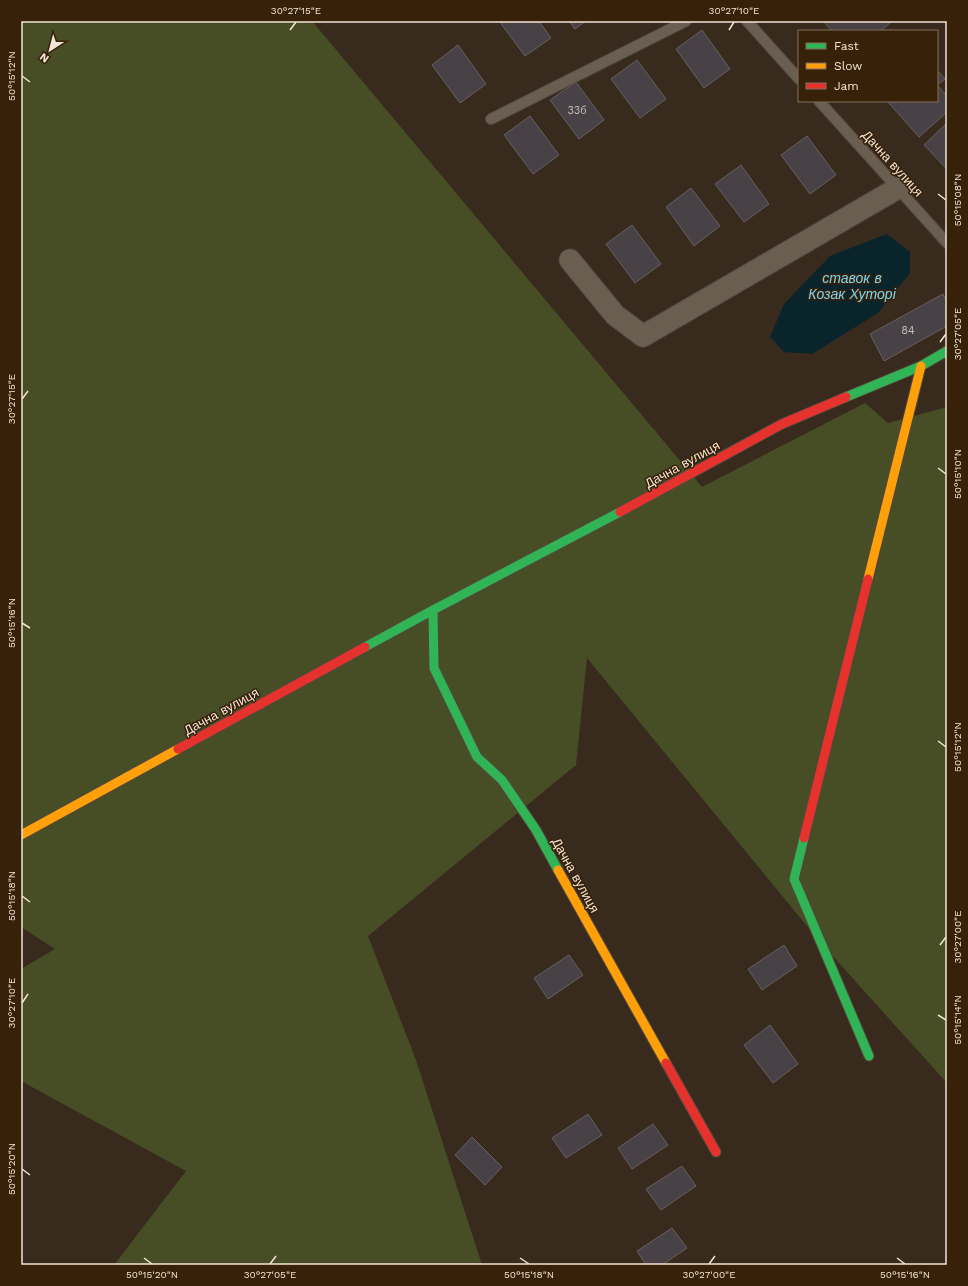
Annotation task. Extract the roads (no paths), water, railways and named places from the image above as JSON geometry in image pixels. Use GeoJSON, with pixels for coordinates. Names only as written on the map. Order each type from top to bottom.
{"type":"FeatureCollection","features":[{"type":"Feature","properties":{"kind":"street"},"geometry":{"type":"LineString","coordinates":[[570,260],[615,315],[643,336],[898,188]]}},
{"type":"Feature","properties":{"kind":"street","name":"Дачна вулиця"},"geometry":{"type":"LineString","coordinates":[[21,836],[433,610],[659,492],[782,424],[921,366],[947,351]]}},
{"type":"Feature","properties":{"kind":"street"},"geometry":{"type":"LineString","coordinates":[[869,1056],[794,879],[921,366]]}},
{"type":"Feature","properties":{"kind":"street","name":"Дачна вулиця"},"geometry":{"type":"LineString","coordinates":[[433,610],[434,668],[477,757],[502,780],[536,830],[716,1152]]}},
{"type":"Feature","properties":{"kind":"lane"},"geometry":{"type":"LineString","coordinates":[[491,119],[686,21]]}},
{"type":"Feature","properties":{"kind":"lane"},"geometry":{"type":"LineString","coordinates":[[747,21],[798,78]]}},
{"type":"Feature","properties":{"kind":"lane","name":"Дачна вулиця"},"geometry":{"type":"LineString","coordinates":[[820,102],[947,243]]}},
{"type":"Feature","properties":{"kind":"water","name":"ставок в Козак Хуторі"},"geometry":{"type":"Polygon","coordinates":[[[887,234],[910,252],[910,273],[878,313],[812,354],[784,352],[770,337],[784,304],[830,256],[887,234]]]}}]}
